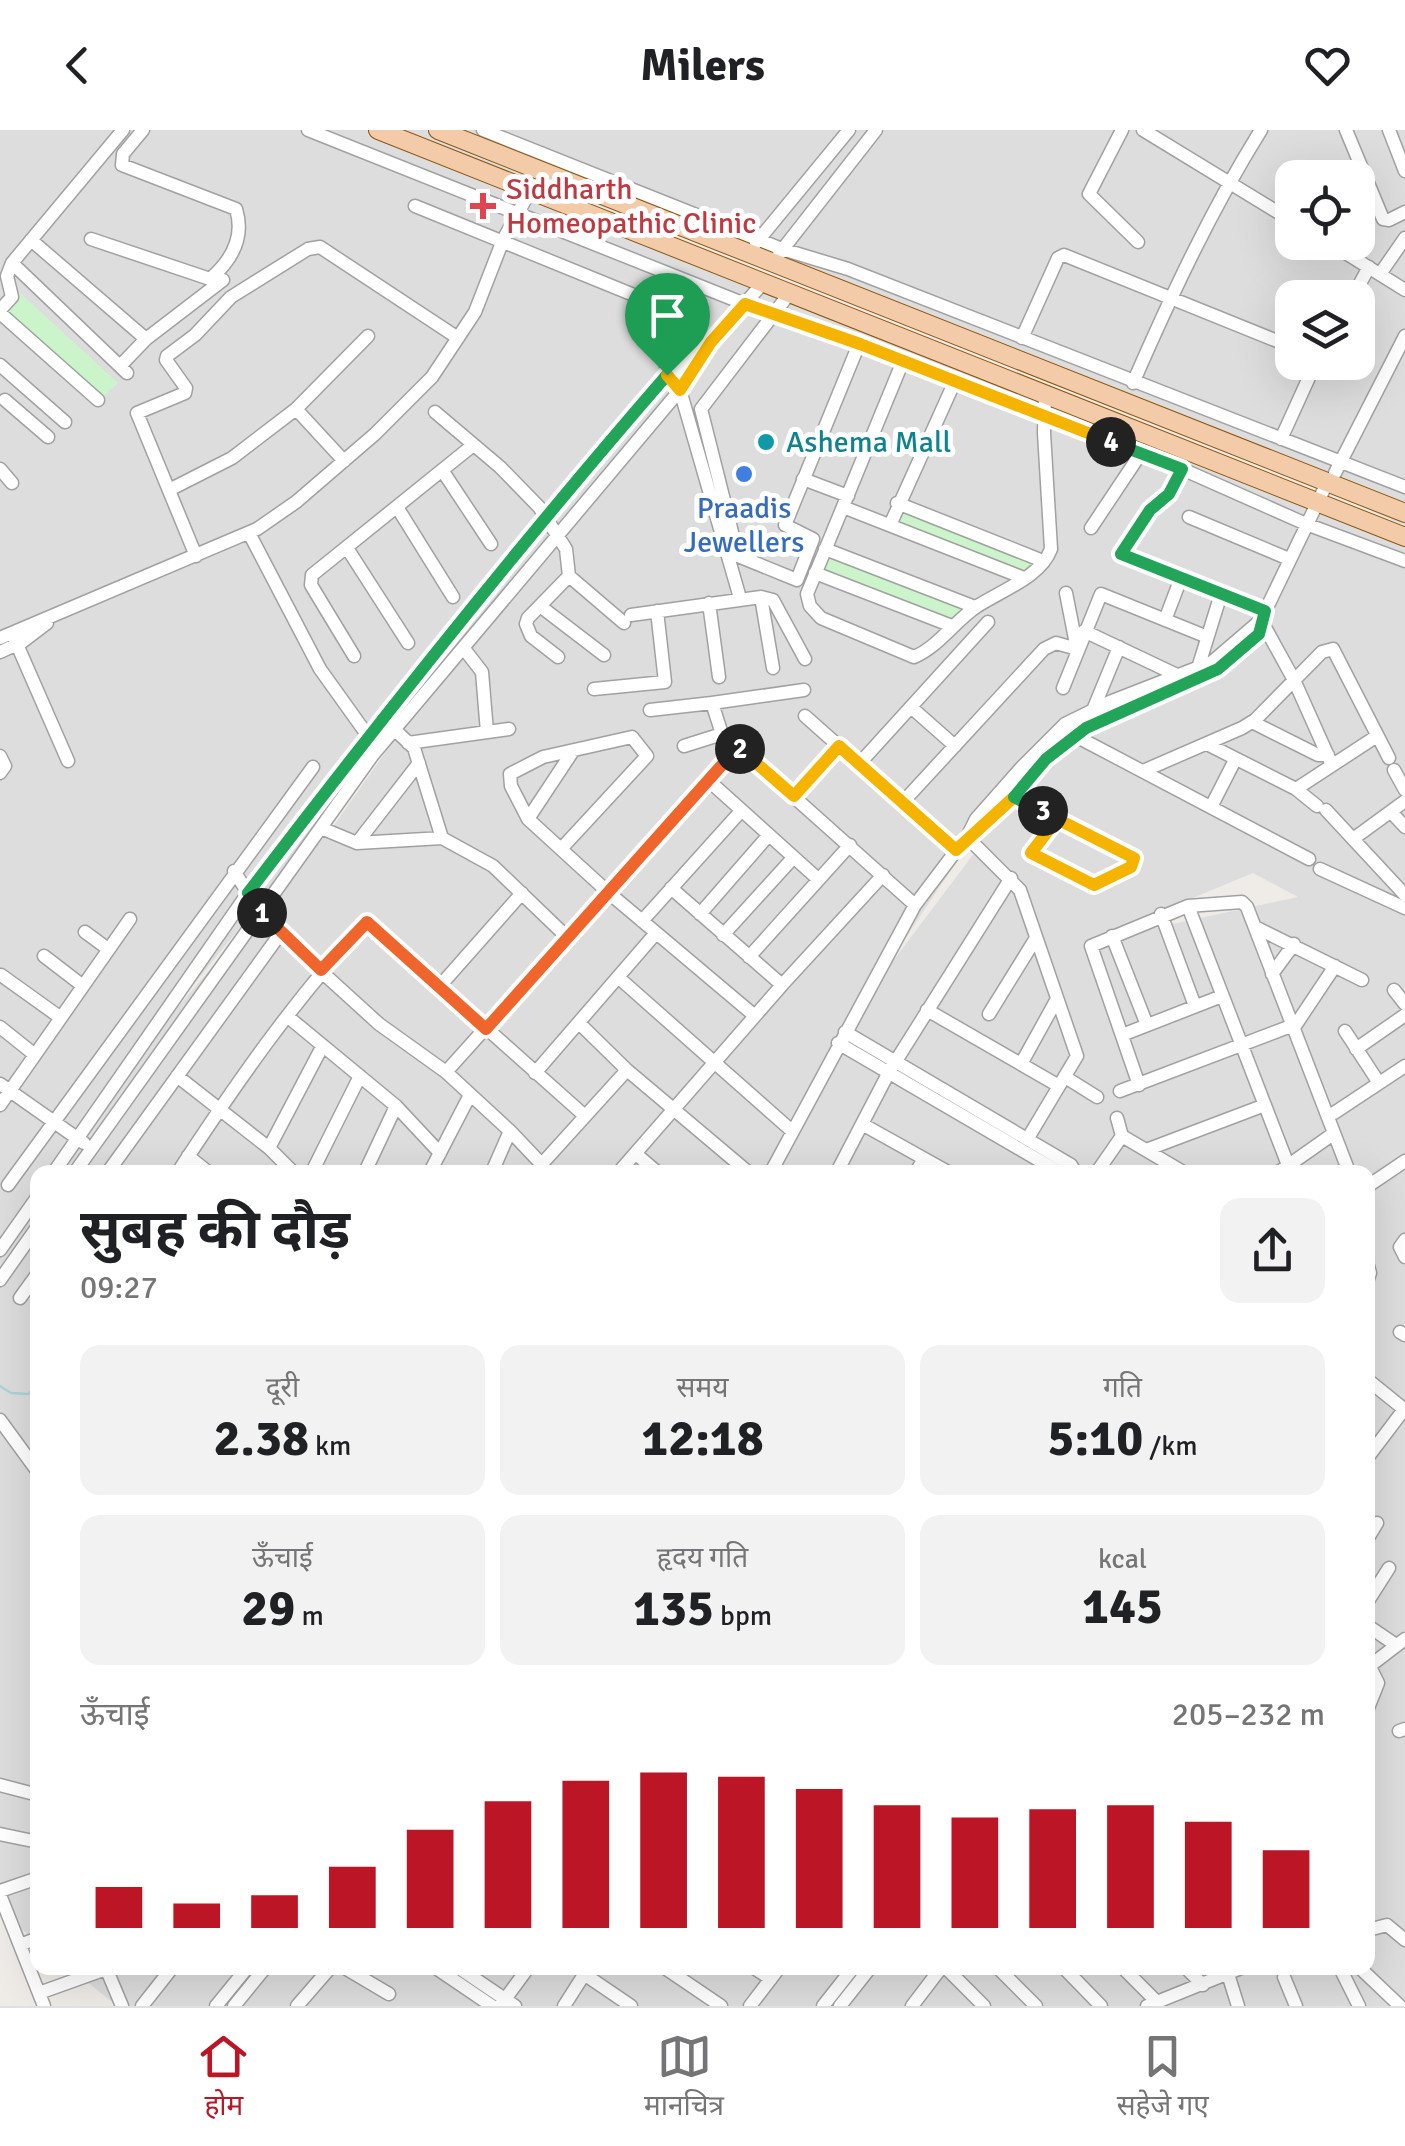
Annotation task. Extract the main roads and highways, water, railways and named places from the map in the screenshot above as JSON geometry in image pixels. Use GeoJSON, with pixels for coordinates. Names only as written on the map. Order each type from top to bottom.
{"type":"FeatureCollection","features":[{"type":"Feature","properties":{"kind":"main road"},"geometry":{"type":"LineString","coordinates":[[378,130],[1405,537]]}},
{"type":"Feature","properties":{"kind":"main road"},"geometry":{"type":"LineString","coordinates":[[438,130],[544,163],[1334,473],[1405,513]]}},
{"type":"Feature","properties":{"kind":"waterway"},"geometry":{"type":"LineString","coordinates":[[0,1386],[11,1393],[30,1392]]}},
{"type":"Feature","properties":{"kind":"place","name":"Siddharth Homeopathic Clinic"},"geometry":{"type":"Point","coordinates":[483,206]}},
{"type":"Feature","properties":{"kind":"place","name":"Ashema Mall"},"geometry":{"type":"Point","coordinates":[766,442]}},
{"type":"Feature","properties":{"kind":"place","name":"Praadis Jewellers"},"geometry":{"type":"Point","coordinates":[744,474]}}]}
